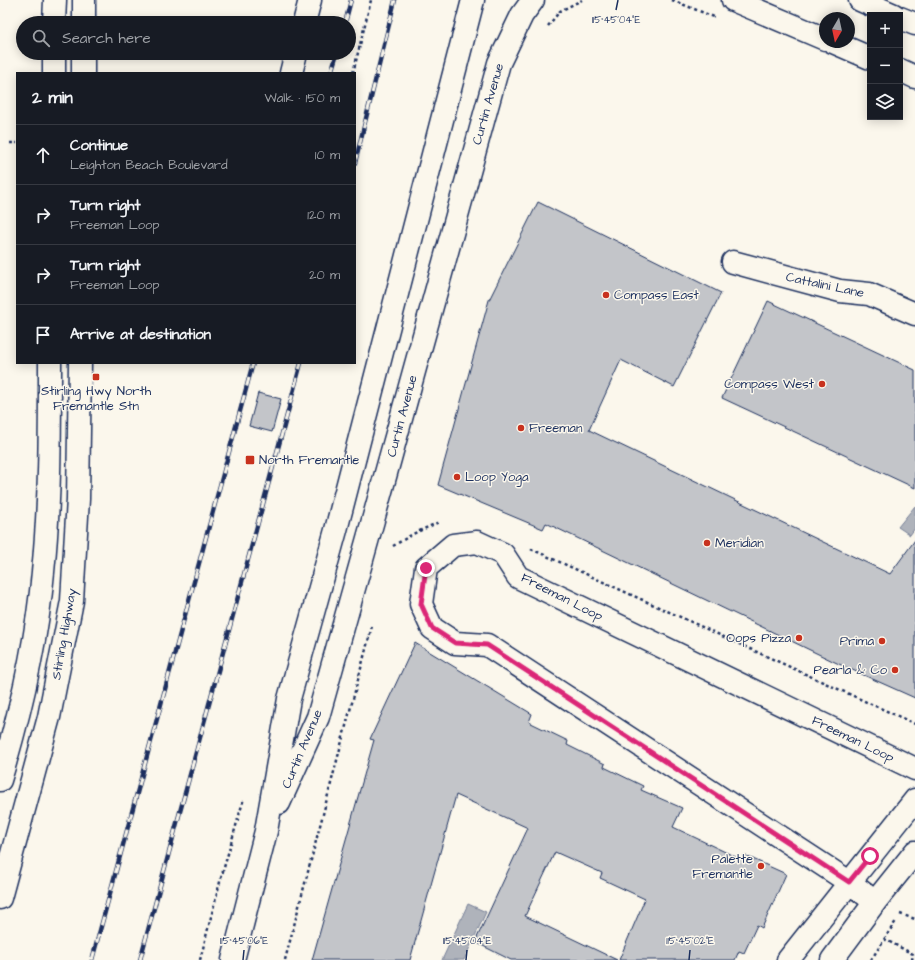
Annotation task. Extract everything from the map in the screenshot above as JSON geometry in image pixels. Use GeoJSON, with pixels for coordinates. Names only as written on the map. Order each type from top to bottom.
{"type":"FeatureCollection","features":[{"type":"Feature","properties":{"kind":"main road"},"geometry":{"type":"LineString","coordinates":[[54,16],[55,0]]}},
{"type":"Feature","properties":{"kind":"main road"},"geometry":{"type":"LineString","coordinates":[[84,0],[84,16]]}},
{"type":"Feature","properties":{"kind":"main road"},"geometry":{"type":"LineString","coordinates":[[306,16],[310,0]]}},
{"type":"Feature","properties":{"kind":"main road","name":"Curtin Avenue"},"geometry":{"type":"LineString","coordinates":[[233,960],[266,831],[289,699],[336,530],[473,0]]}},
{"type":"Feature","properties":{"kind":"main road","name":"Curtin Avenue"},"geometry":{"type":"LineString","coordinates":[[266,831],[318,717],[499,63],[522,15],[533,0]]}},
{"type":"Feature","properties":{"kind":"main road"},"geometry":{"type":"LineString","coordinates":[[733,0],[819,36]]}},
{"type":"Feature","properties":{"kind":"main road"},"geometry":{"type":"LineString","coordinates":[[860,0],[887,12]]}},
{"type":"Feature","properties":{"kind":"main road"},"geometry":{"type":"LineString","coordinates":[[903,19],[915,24]]}},
{"type":"Feature","properties":{"kind":"main road"},"geometry":{"type":"LineString","coordinates":[[847,48],[867,57]]}},
{"type":"Feature","properties":{"kind":"main road"},"geometry":{"type":"LineString","coordinates":[[54,60],[54,72]]}},
{"type":"Feature","properties":{"kind":"main road"},"geometry":{"type":"LineString","coordinates":[[83,60],[83,72]]}},
{"type":"Feature","properties":{"kind":"main road"},"geometry":{"type":"LineString","coordinates":[[291,72],[294,60]]}},
{"type":"Feature","properties":{"kind":"main road"},"geometry":{"type":"LineString","coordinates":[[903,71],[915,76]]}},
{"type":"Feature","properties":{"kind":"main road","name":"Cattalini Lane"},"geometry":{"type":"LineString","coordinates":[[733,262],[840,291],[869,294],[915,314]]}},
{"type":"Feature","properties":{"kind":"main road"},"geometry":{"type":"LineString","coordinates":[[0,780],[14,732],[37,621],[43,572],[49,501],[50,364]]}},
{"type":"Feature","properties":{"kind":"main road","name":"Stirling Highway"},"geometry":{"type":"LineString","coordinates":[[0,898],[49,717],[72,601],[78,499],[80,364]]}},
{"type":"Feature","properties":{"kind":"main road","name":"Freeman Loop"},"geometry":{"type":"LineString","coordinates":[[875,902],[849,882],[487,645],[455,643],[432,628],[421,604],[426,568],[453,545],[477,542],[503,554],[518,577],[915,769]]}},
{"type":"Feature","properties":{"kind":"main road"},"geometry":{"type":"LineString","coordinates":[[788,960],[915,800]]}},
{"type":"Feature","properties":{"kind":"main road"},"geometry":{"type":"LineString","coordinates":[[832,960],[875,902],[915,852]]}},
{"type":"Feature","properties":{"kind":"path"},"geometry":{"type":"LineString","coordinates":[[353,72],[371,0]]}},
{"type":"Feature","properties":{"kind":"path"},"geometry":{"type":"LineString","coordinates":[[10,143],[16,143]]}},
{"type":"Feature","properties":{"kind":"path"},"geometry":{"type":"LineString","coordinates":[[391,554],[393,546],[440,521]]}},
{"type":"Feature","properties":{"kind":"path"},"geometry":{"type":"LineString","coordinates":[[527,547],[915,724]]}},
{"type":"Feature","properties":{"kind":"path"},"geometry":{"type":"LineString","coordinates":[[285,960],[373,622]]}},
{"type":"Feature","properties":{"kind":"path"},"geometry":{"type":"LineString","coordinates":[[872,960],[904,908]]}},
{"type":"Feature","properties":{"kind":"path"},"geometry":{"type":"LineString","coordinates":[[900,914],[915,919]]}},
{"type":"Feature","properties":{"kind":"path"},"geometry":{"type":"LineString","coordinates":[[884,939],[913,954],[912,960]]}},
{"type":"Feature","properties":{"kind":"shaded area"},"geometry":{"type":"Polygon","coordinates":[[[915,506],[915,528],[910,535],[898,527],[915,506]]]}},
{"type":"Feature","properties":{"kind":"shaded area"},"geometry":{"type":"Polygon","coordinates":[[[468,904],[486,912],[464,960],[442,960],[468,904]]]}},
{"type":"Feature","properties":{"kind":"building"},"geometry":{"type":"Polygon","coordinates":[[[538,202],[721,293],[674,387],[621,360],[589,430],[890,574],[915,540],[915,698],[839,664],[546,523],[543,529],[438,485],[489,300],[538,202]]]}},
{"type":"Feature","properties":{"kind":"building","name":"Compass West"},"geometry":{"type":"Polygon","coordinates":[[[768,301],[915,370],[915,488],[722,398],[768,301]]]}},
{"type":"Feature","properties":{"kind":"building"},"geometry":{"type":"Polygon","coordinates":[[[258,393],[281,399],[272,432],[249,426],[258,393]]]}},
{"type":"Feature","properties":{"kind":"building"},"geometry":{"type":"Polygon","coordinates":[[[415,643],[532,714],[529,722],[568,741],[567,745],[605,764],[604,767],[643,786],[641,790],[682,808],[673,827],[742,860],[744,855],[786,874],[762,928],[757,925],[744,953],[739,951],[735,960],[619,960],[645,899],[600,878],[602,873],[555,852],[525,916],[617,960],[511,960],[475,942],[528,828],[456,795],[410,960],[312,960],[374,740],[370,739],[415,643]]]}},
{"type":"Feature","properties":{"kind":"railway"},"geometry":{"type":"LineString","coordinates":[[347,16],[351,0]]}},
{"type":"Feature","properties":{"kind":"railway"},"geometry":{"type":"LineString","coordinates":[[356,159],[395,0]]}},
{"type":"Feature","properties":{"kind":"railway"},"geometry":{"type":"LineString","coordinates":[[331,72],[335,60]]}},
{"type":"Feature","properties":{"kind":"railway"},"geometry":{"type":"LineString","coordinates":[[92,960],[253,364]]}},
{"type":"Feature","properties":{"kind":"railway"},"geometry":{"type":"LineString","coordinates":[[140,960],[301,364]]}},
{"type":"Feature","properties":{"kind":"place","name":"Compass East"},"geometry":{"type":"Point","coordinates":[606,295]}},
{"type":"Feature","properties":{"kind":"place","name":"Stirling Hwy North Fremantle Stn"},"geometry":{"type":"Point","coordinates":[96,377]}},
{"type":"Feature","properties":{"kind":"place","name":"Compass West"},"geometry":{"type":"Point","coordinates":[822,384]}},
{"type":"Feature","properties":{"kind":"place","name":"Freeman"},"geometry":{"type":"Point","coordinates":[521,428]}},
{"type":"Feature","properties":{"kind":"place","name":"North Fremantle"},"geometry":{"type":"Point","coordinates":[250,460]}},
{"type":"Feature","properties":{"kind":"place","name":"Loop Yoga"},"geometry":{"type":"Point","coordinates":[457,477]}},
{"type":"Feature","properties":{"kind":"place","name":"Meridian"},"geometry":{"type":"Point","coordinates":[707,543]}},
{"type":"Feature","properties":{"kind":"place","name":"Oops Pizza"},"geometry":{"type":"Point","coordinates":[799,638]}},
{"type":"Feature","properties":{"kind":"place","name":"Prima"},"geometry":{"type":"Point","coordinates":[882,641]}},
{"type":"Feature","properties":{"kind":"place","name":"Pearla & Co"},"geometry":{"type":"Point","coordinates":[895,670]}},
{"type":"Feature","properties":{"kind":"place","name":"Palette Fremantle"},"geometry":{"type":"Point","coordinates":[761,866]}},
{"type":"Feature","properties":{"kind":"route"},"geometry":{"type":"LineString","coordinates":[[426,568],[421,604],[432,628],[455,643],[487,645],[849,882],[870,856]]}}]}
